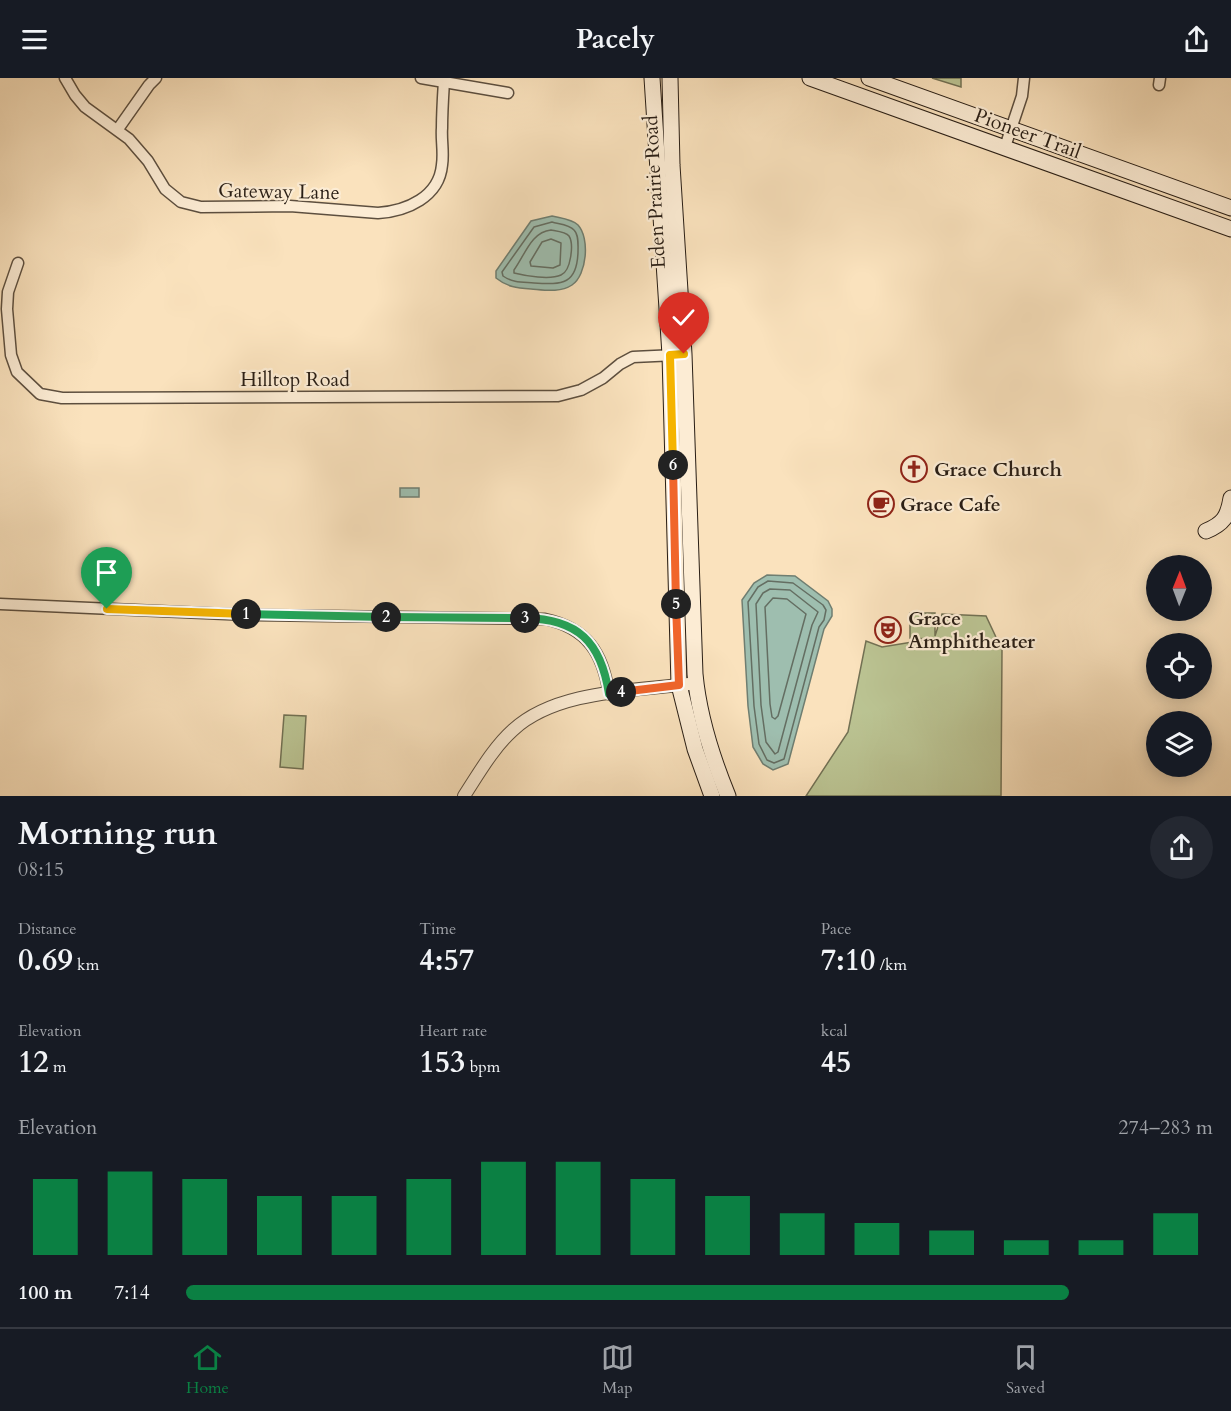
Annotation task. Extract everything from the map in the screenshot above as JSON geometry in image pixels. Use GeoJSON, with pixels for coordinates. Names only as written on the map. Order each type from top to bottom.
{"type":"FeatureCollection","features":[{"type":"Feature","properties":{"kind":"main road","name":"Eden Prairie Road"},"geometry":{"type":"LineString","coordinates":[[652,78],[677,355],[696,683],[710,747],[728,796]]}},
{"type":"Feature","properties":{"kind":"main road","name":"Eden Prairie Road"},"geometry":{"type":"LineString","coordinates":[[670,78],[677,355],[679,685],[696,749],[712,796]]}},
{"type":"Feature","properties":{"kind":"main road","name":"Pioneer Trail"},"geometry":{"type":"LineString","coordinates":[[810,78],[1231,229]]}},
{"type":"Feature","properties":{"kind":"main road","name":"Pioneer Trail"},"geometry":{"type":"LineString","coordinates":[[869,78],[1231,208]]}},
{"type":"Feature","properties":{"kind":"main road"},"geometry":{"type":"LineString","coordinates":[[1206,531],[1216,527],[1228,516],[1231,498]]}},
{"type":"Feature","properties":{"kind":"street","name":"Gateway Lane"},"geometry":{"type":"LineString","coordinates":[[65,78],[85,107],[118,129],[139,150],[171,195],[192,205],[201,207],[290,206],[378,213],[391,213],[416,204],[436,183],[442,168],[444,81]]}},
{"type":"Feature","properties":{"kind":"street"},"geometry":{"type":"LineString","coordinates":[[118,129],[156,78]]}},
{"type":"Feature","properties":{"kind":"street"},"geometry":{"type":"LineString","coordinates":[[421,78],[508,93]]}},
{"type":"Feature","properties":{"kind":"street"},"geometry":{"type":"LineString","coordinates":[[1005,147],[1022,96],[1024,78]]}},
{"type":"Feature","properties":{"kind":"street","name":"Hilltop Road"},"geometry":{"type":"LineString","coordinates":[[18,263],[8,292],[7,309],[11,355],[17,372],[40,394],[62,398],[558,396],[581,390],[633,357],[677,355]]}},
{"type":"Feature","properties":{"kind":"street"},"geometry":{"type":"LineString","coordinates":[[0,604],[248,615],[545,619],[563,623],[578,632],[596,650],[606,676],[609,694]]}},
{"type":"Feature","properties":{"kind":"street"},"geometry":{"type":"LineString","coordinates":[[464,796],[501,742],[530,717],[548,707],[574,698],[696,683]]}},
{"type":"Feature","properties":{"kind":"green space"},"geometry":{"type":"Polygon","coordinates":[[[932,78],[961,78],[961,87],[932,78]]]}},
{"type":"Feature","properties":{"kind":"green space"},"geometry":{"type":"Polygon","coordinates":[[[910,613],[935,613],[935,636],[942,614],[986,616],[1002,650],[1001,796],[806,796],[848,732],[866,641],[882,647],[931,639],[910,638],[910,613]]]}},
{"type":"Feature","properties":{"kind":"green space"},"geometry":{"type":"Polygon","coordinates":[[[284,715],[306,716],[303,769],[280,767],[284,715]]]}},
{"type":"Feature","properties":{"kind":"water"},"geometry":{"type":"Polygon","coordinates":[[[552,216],[573,221],[582,231],[585,256],[584,265],[577,280],[567,288],[547,290],[512,286],[496,278],[496,271],[531,221],[552,216]]]}},
{"type":"Feature","properties":{"kind":"water"},"geometry":{"type":"Polygon","coordinates":[[[400,488],[419,488],[419,497],[400,497],[400,488]]]}},
{"type":"Feature","properties":{"kind":"water"},"geometry":{"type":"Polygon","coordinates":[[[767,575],[795,576],[828,601],[832,609],[832,616],[824,629],[788,764],[773,770],[763,764],[753,747],[748,706],[742,600],[754,583],[767,575]]]}},
{"type":"Feature","properties":{"kind":"place","name":"Grace Church"},"geometry":{"type":"Point","coordinates":[914,469]}},
{"type":"Feature","properties":{"kind":"place","name":"Grace Cafe"},"geometry":{"type":"Point","coordinates":[881,504]}},
{"type":"Feature","properties":{"kind":"place","name":"Grace Amphitheater"},"geometry":{"type":"Point","coordinates":[888,630]}},
{"type":"Feature","properties":{"kind":"route"},"geometry":{"type":"LineString","coordinates":[[107,609],[248,615],[545,619],[563,623],[578,632],[596,650],[606,676],[609,694],[679,685],[670,355],[684,354]]}}]}
